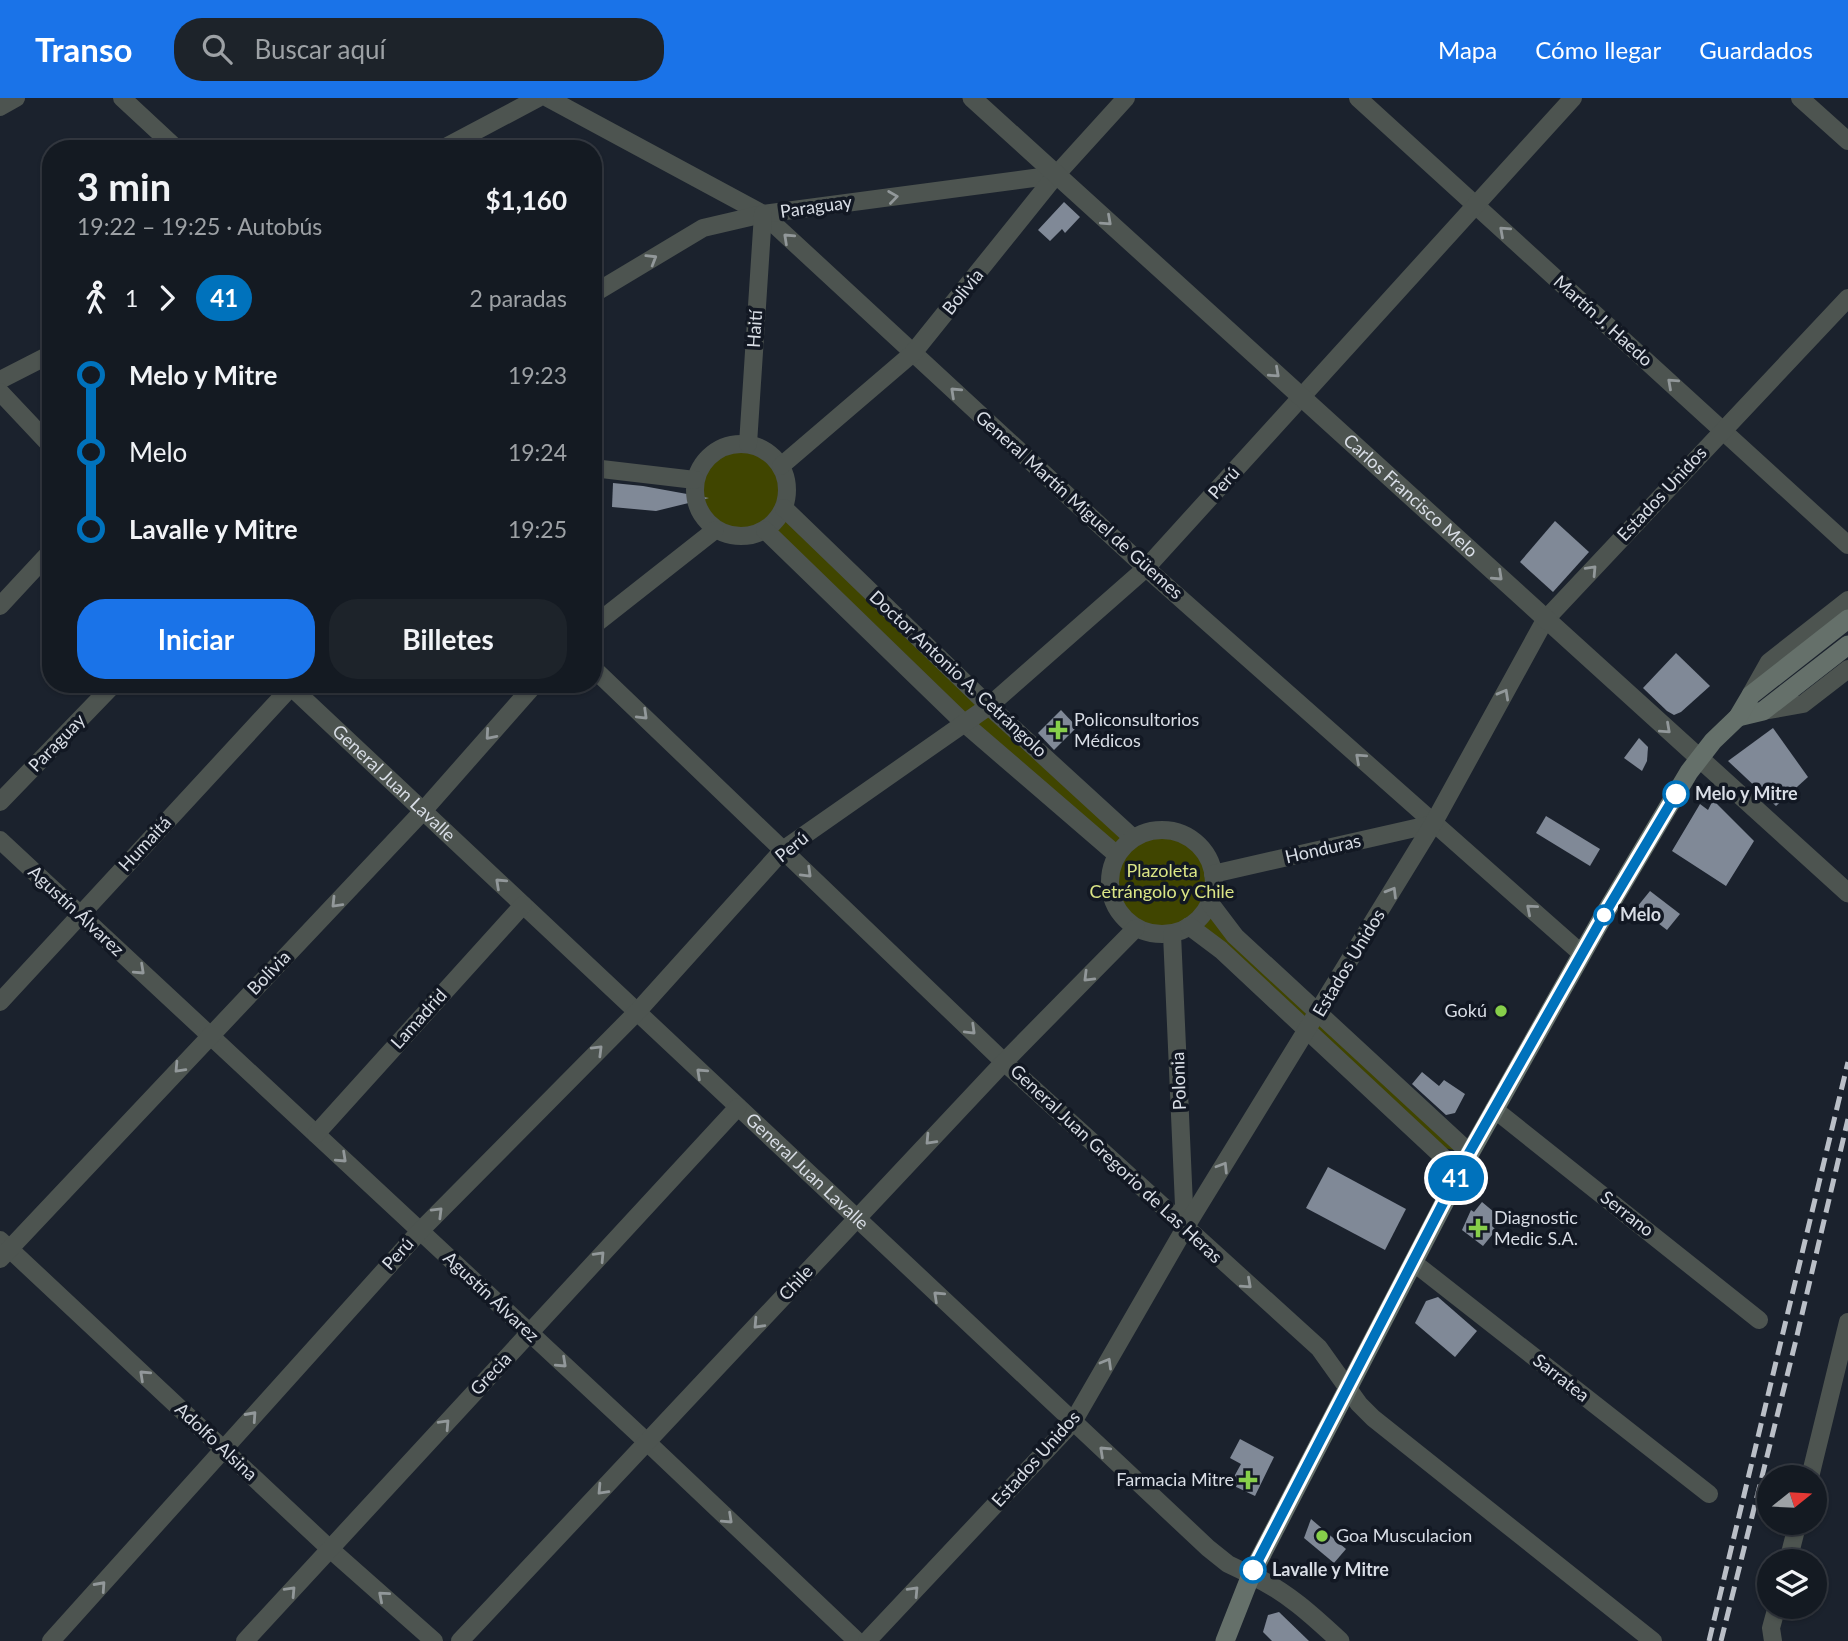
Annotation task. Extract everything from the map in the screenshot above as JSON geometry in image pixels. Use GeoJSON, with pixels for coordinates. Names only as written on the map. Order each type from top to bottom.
{"type":"FeatureCollection","features":[{"type":"Feature","properties":{"kind":"main road"},"geometry":{"type":"LineString","coordinates":[[1226,1641],[1251,1575],[1469,1153],[1582,954],[1699,758],[1738,717],[1751,695],[1848,619]]}},
{"type":"Feature","properties":{"kind":"main road"},"geometry":{"type":"LineString","coordinates":[[1738,717],[1763,710],[1848,645]]}},
{"type":"Feature","properties":{"kind":"street"},"geometry":{"type":"LineString","coordinates":[[0,107],[16,98]]}},
{"type":"Feature","properties":{"kind":"street"},"geometry":{"type":"LineString","coordinates":[[122,98],[167,140]]}},
{"type":"Feature","properties":{"kind":"street"},"geometry":{"type":"LineString","coordinates":[[459,140],[538,98]]}},
{"type":"Feature","properties":{"kind":"street","name":"General Martín Miguel de Güemes"},"geometry":{"type":"LineString","coordinates":[[548,98],[763,215],[1146,568],[1582,954]]}},
{"type":"Feature","properties":{"kind":"street","name":"Carlos Francisco Melo"},"geometry":{"type":"LineString","coordinates":[[972,98],[1848,893]]}},
{"type":"Feature","properties":{"kind":"street","name":"Bolivia"},"geometry":{"type":"LineString","coordinates":[[780,466],[914,353],[1056,175],[1126,98]]}},
{"type":"Feature","properties":{"kind":"street","name":"Martín J. Haedo"},"geometry":{"type":"LineString","coordinates":[[1357,98],[1848,545]]}},
{"type":"Feature","properties":{"kind":"street","name":"Perú"},"geometry":{"type":"LineString","coordinates":[[51,1641],[420,1231],[637,1012],[783,850],[989,706],[1146,568],[1573,98]]}},
{"type":"Feature","properties":{"kind":"street"},"geometry":{"type":"LineString","coordinates":[[1800,98],[1848,141]]}},
{"type":"Feature","properties":{"kind":"street","name":"Paraguay"},"geometry":{"type":"LineString","coordinates":[[602,289],[703,228],[763,215],[1056,175]]}},
{"type":"Feature","properties":{"kind":"street","name":"Haití"},"geometry":{"type":"LineString","coordinates":[[748,444],[763,215]]}},
{"type":"Feature","properties":{"kind":"street","name":"Estados Unidos"},"geometry":{"type":"LineString","coordinates":[[867,1641],[1073,1422],[1185,1228],[1433,824],[1545,620],[1848,298]]}},
{"type":"Feature","properties":{"kind":"street"},"geometry":{"type":"LineString","coordinates":[[0,380],[42,359]]}},
{"type":"Feature","properties":{"kind":"street"},"geometry":{"type":"LineString","coordinates":[[0,392],[42,436]]}},
{"type":"Feature","properties":{"kind":"street"},"geometry":{"type":"LineString","coordinates":[[748,444],[772,455],[780,466],[786,480],[784,508],[776,521],[765,530],[753,536],[740,537],[715,530],[705,520],[694,495],[695,480],[700,467],[720,448],[748,444]]}},
{"type":"Feature","properties":{"kind":"street"},"geometry":{"type":"LineString","coordinates":[[602,469],[695,480]]}},
{"type":"Feature","properties":{"kind":"street","name":"Doctor Antonio A. Cetrángolo"},"geometry":{"type":"LineString","coordinates":[[784,508],[989,706],[1133,838]]}},
{"type":"Feature","properties":{"kind":"street"},"geometry":{"type":"LineString","coordinates":[[602,619],[715,530]]}},
{"type":"Feature","properties":{"kind":"street","name":"Doctor Antonio A. Cetrángolo"},"geometry":{"type":"LineString","coordinates":[[765,530],[965,724],[1117,855]]}},
{"type":"Feature","properties":{"kind":"street"},"geometry":{"type":"LineString","coordinates":[[0,606],[42,561]]}},
{"type":"Feature","properties":{"kind":"street"},"geometry":{"type":"LineString","coordinates":[[1751,695],[1769,662],[1848,600]]}},
{"type":"Feature","properties":{"kind":"street"},"geometry":{"type":"LineString","coordinates":[[1763,710],[1803,704],[1848,669]]}},
{"type":"Feature","properties":{"kind":"street","name":"General Juan Gregorio de Las Heras"},"geometry":{"type":"LineString","coordinates":[[602,677],[1004,1062],[1319,1348],[1359,1404],[1373,1418],[1653,1641]]}},
{"type":"Feature","properties":{"kind":"street","name":"Paraguay"},"geometry":{"type":"LineString","coordinates":[[0,802],[105,693]]}},
{"type":"Feature","properties":{"kind":"street","name":"Humaitá"},"geometry":{"type":"LineString","coordinates":[[0,1002],[283,693]]}},
{"type":"Feature","properties":{"kind":"street","name":"General Juan Lavalle"},"geometry":{"type":"LineString","coordinates":[[298,693],[1208,1548],[1228,1564],[1298,1601],[1340,1641]]}},
{"type":"Feature","properties":{"kind":"street","name":"Bolivia"},"geometry":{"type":"LineString","coordinates":[[3,1249],[423,811],[527,693]]}},
{"type":"Feature","properties":{"kind":"street","name":"Honduras"},"geometry":{"type":"LineString","coordinates":[[1213,874],[1433,824]]}},
{"type":"Feature","properties":{"kind":"street"},"geometry":{"type":"LineString","coordinates":[[1157,831],[1181,834],[1196,842],[1207,855],[1214,887],[1210,903],[1201,917],[1180,930],[1148,933],[1123,918],[1110,887],[1111,870],[1117,855],[1133,838],[1157,831]]}},
{"type":"Feature","properties":{"kind":"street","name":"Agustín Álvarez"},"geometry":{"type":"LineString","coordinates":[[0,840],[857,1641]]}},
{"type":"Feature","properties":{"kind":"street"},"geometry":{"type":"LineString","coordinates":[[1210,903],[1236,936],[1469,1153]]}},
{"type":"Feature","properties":{"kind":"street","name":"Lamadrid"},"geometry":{"type":"LineString","coordinates":[[316,1134],[523,905]]}},
{"type":"Feature","properties":{"kind":"street","name":"Chile"},"geometry":{"type":"LineString","coordinates":[[460,1641],[1004,1062],[1136,928]]}},
{"type":"Feature","properties":{"kind":"street"},"geometry":{"type":"LineString","coordinates":[[1180,930],[1221,950],[1459,1172]]}},
{"type":"Feature","properties":{"kind":"street","name":"Polonia"},"geometry":{"type":"LineString","coordinates":[[1180,930],[1185,1228]]}},
{"type":"Feature","properties":{"kind":"street","name":"Grecia"},"geometry":{"type":"LineString","coordinates":[[245,1641],[738,1107]]}},
{"type":"Feature","properties":{"kind":"street","name":"Serrano"},"geometry":{"type":"LineString","coordinates":[[1494,1109],[1759,1320]]}},
{"type":"Feature","properties":{"kind":"street","name":"Adolfo Alsina"},"geometry":{"type":"LineString","coordinates":[[3,1249],[434,1641]]}},
{"type":"Feature","properties":{"kind":"street","name":"Sarratea"},"geometry":{"type":"LineString","coordinates":[[1413,1262],[1709,1494]]}},
{"type":"Feature","properties":{"kind":"street"},"geometry":{"type":"LineString","coordinates":[[1813,1465],[1848,1322]]}},
{"type":"Feature","properties":{"kind":"street"},"geometry":{"type":"LineString","coordinates":[[1773,1641],[1774,1619]]}},
{"type":"Feature","properties":{"kind":"green space"},"geometry":{"type":"Polygon","coordinates":[[[741,452],[756,455],[768,463],[776,475],[779,490],[776,505],[768,517],[756,525],[741,528],[726,525],[714,517],[706,505],[703,490],[706,475],[714,463],[726,455],[741,452]]]}},
{"type":"Feature","properties":{"kind":"green space"},"geometry":{"type":"Polygon","coordinates":[[[784,508],[1133,838],[1117,855],[765,530],[784,508]]]}},
{"type":"Feature","properties":{"kind":"green space","name":"Plazoleta Cetrángolo y Chile"},"geometry":{"type":"Polygon","coordinates":[[[1161,835],[1178,839],[1193,849],[1203,864],[1207,881],[1203,898],[1193,913],[1178,923],[1161,927],[1144,923],[1129,913],[1119,898],[1115,881],[1119,864],[1129,849],[1144,839],[1161,835]]]}},
{"type":"Feature","properties":{"kind":"green space"},"geometry":{"type":"Polygon","coordinates":[[[1210,903],[1470,1153],[1434,1146],[1189,926],[1201,917],[1210,903]]]}},
{"type":"Feature","properties":{"kind":"building"},"geometry":{"type":"Polygon","coordinates":[[[1064,202],[1080,217],[1065,233],[1062,229],[1050,241],[1038,230],[1064,202]]]}},
{"type":"Feature","properties":{"kind":"building"},"geometry":{"type":"Polygon","coordinates":[[[613,483],[709,498],[656,511],[612,507],[613,483]]]}},
{"type":"Feature","properties":{"kind":"building"},"geometry":{"type":"Polygon","coordinates":[[[1555,521],[1589,552],[1553,592],[1520,562],[1555,521]]]}},
{"type":"Feature","properties":{"kind":"building"},"geometry":{"type":"Polygon","coordinates":[[[1676,653],[1710,686],[1674,715],[1643,688],[1676,653]]]}},
{"type":"Feature","properties":{"kind":"building","name":"Policonsultorios Médicos"},"geometry":{"type":"Polygon","coordinates":[[[1061,710],[1077,727],[1054,750],[1038,733],[1061,710]]]}},
{"type":"Feature","properties":{"kind":"building"},"geometry":{"type":"Polygon","coordinates":[[[1773,728],[1808,777],[1776,806],[1728,761],[1773,728]]]}},
{"type":"Feature","properties":{"kind":"building"},"geometry":{"type":"Polygon","coordinates":[[[1639,738],[1648,747],[1647,761],[1642,771],[1624,758],[1639,738]]]}},
{"type":"Feature","properties":{"kind":"building"},"geometry":{"type":"Polygon","coordinates":[[[1713,800],[1754,841],[1726,886],[1672,851],[1700,804],[1708,810],[1713,800]]]}},
{"type":"Feature","properties":{"kind":"building"},"geometry":{"type":"Polygon","coordinates":[[[1546,816],[1600,849],[1590,866],[1536,833],[1546,816]]]}},
{"type":"Feature","properties":{"kind":"building"},"geometry":{"type":"Polygon","coordinates":[[[1650,891],[1680,914],[1667,930],[1637,907],[1650,891]]]}},
{"type":"Feature","properties":{"kind":"building"},"geometry":{"type":"Polygon","coordinates":[[[1422,1072],[1439,1086],[1444,1080],[1465,1094],[1455,1113],[1446,1115],[1412,1084],[1422,1072]]]}},
{"type":"Feature","properties":{"kind":"building"},"geometry":{"type":"Polygon","coordinates":[[[1328,1167],[1406,1209],[1385,1250],[1306,1208],[1328,1167]]]}},
{"type":"Feature","properties":{"kind":"building","name":"Diagnostic Medic S.A."},"geometry":{"type":"Polygon","coordinates":[[[1482,1202],[1500,1217],[1492,1226],[1496,1230],[1483,1246],[1462,1230],[1471,1210],[1474,1212],[1482,1202]]]}},
{"type":"Feature","properties":{"kind":"building"},"geometry":{"type":"Polygon","coordinates":[[[1438,1297],[1477,1331],[1455,1357],[1415,1323],[1426,1301],[1438,1297]]]}},
{"type":"Feature","properties":{"kind":"building"},"geometry":{"type":"Polygon","coordinates":[[[1240,1439],[1274,1457],[1255,1496],[1230,1484],[1241,1464],[1230,1458],[1240,1439]]]}},
{"type":"Feature","properties":{"kind":"building"},"geometry":{"type":"Polygon","coordinates":[[[1311,1519],[1346,1549],[1334,1563],[1304,1538],[1311,1519]]]}},
{"type":"Feature","properties":{"kind":"building"},"geometry":{"type":"Polygon","coordinates":[[[1279,1612],[1309,1641],[1272,1641],[1263,1632],[1268,1615],[1279,1612]]]}},
{"type":"Feature","properties":{"kind":"railway"},"geometry":{"type":"LineString","coordinates":[[1709,1641],[1848,1062]]}},
{"type":"Feature","properties":{"kind":"railway"},"geometry":{"type":"LineString","coordinates":[[1721,1641],[1848,1119]]}},
{"type":"Feature","properties":{"kind":"bus line","name":"41"},"geometry":{"type":"LineString","coordinates":[[1253,1570],[1469,1153],[1676,794]]}},
{"type":"Feature","properties":{"kind":"place","name":"Policonsultorios Médicos"},"geometry":{"type":"Point","coordinates":[1058,730]}},
{"type":"Feature","properties":{"kind":"place","name":"Melo y Mitre"},"geometry":{"type":"Point","coordinates":[1676,794]}},
{"type":"Feature","properties":{"kind":"place","name":"Melo"},"geometry":{"type":"Point","coordinates":[1604,915]}},
{"type":"Feature","properties":{"kind":"place","name":"Gokú"},"geometry":{"type":"Point","coordinates":[1501,1011]}},
{"type":"Feature","properties":{"kind":"place","name":"Diagnostic Medic S.A."},"geometry":{"type":"Point","coordinates":[1478,1228]}},
{"type":"Feature","properties":{"kind":"place","name":"Farmacia Mitre"},"geometry":{"type":"Point","coordinates":[1248,1480]}},
{"type":"Feature","properties":{"kind":"place","name":"Goa Musculacion"},"geometry":{"type":"Point","coordinates":[1322,1536]}},
{"type":"Feature","properties":{"kind":"place","name":"Lavalle y Mitre"},"geometry":{"type":"Point","coordinates":[1253,1570]}}]}
